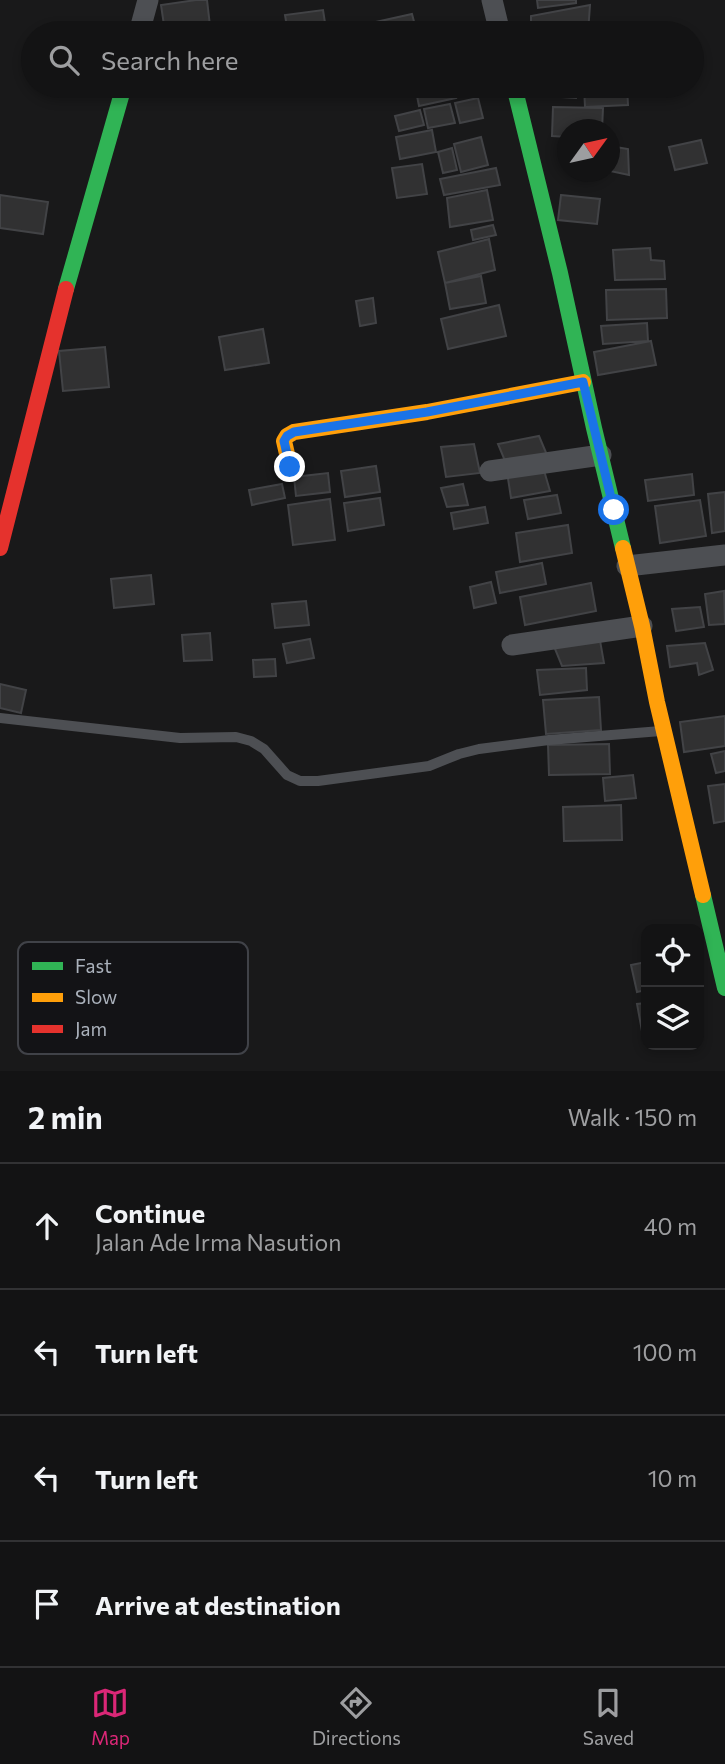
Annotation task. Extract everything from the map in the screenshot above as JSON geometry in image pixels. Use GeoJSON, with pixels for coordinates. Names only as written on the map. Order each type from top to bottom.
{"type":"FeatureCollection","features":[{"type":"Feature","properties":{"kind":"street"},"geometry":{"type":"LineString","coordinates":[[142,21],[148,0]]}},
{"type":"Feature","properties":{"kind":"street"},"geometry":{"type":"LineString","coordinates":[[492,0],[497,21]]}},
{"type":"Feature","properties":{"kind":"street"},"geometry":{"type":"LineString","coordinates":[[0,548],[74,260],[121,98]]}},
{"type":"Feature","properties":{"kind":"street"},"geometry":{"type":"LineString","coordinates":[[517,98],[725,988]]}},
{"type":"Feature","properties":{"kind":"street"},"geometry":{"type":"LineString","coordinates":[[290,467],[284,441],[294,432],[427,412],[583,382]]}},
{"type":"Feature","properties":{"kind":"street"},"geometry":{"type":"LineString","coordinates":[[490,471],[601,455]]}},
{"type":"Feature","properties":{"kind":"street"},"geometry":{"type":"LineString","coordinates":[[627,566],[725,555]]}},
{"type":"Feature","properties":{"kind":"street"},"geometry":{"type":"LineString","coordinates":[[512,645],[642,626]]}},
{"type":"Feature","properties":{"kind":"lane"},"geometry":{"type":"LineString","coordinates":[[0,718],[180,738],[236,737],[251,741],[264,749],[287,775],[300,781],[318,782],[429,766],[479,749],[549,740],[663,731]]}},
{"type":"Feature","properties":{"kind":"building"},"geometry":{"type":"Polygon","coordinates":[[[207,0],[209,21],[163,21],[161,5],[207,0]]]}},
{"type":"Feature","properties":{"kind":"building"},"geometry":{"type":"Polygon","coordinates":[[[537,0],[576,0],[576,3],[538,8],[537,0]]]}},
{"type":"Feature","properties":{"kind":"building"},"geometry":{"type":"Polygon","coordinates":[[[590,5],[589,21],[531,21],[531,16],[590,5]]]}},
{"type":"Feature","properties":{"kind":"building"},"geometry":{"type":"Polygon","coordinates":[[[323,10],[325,21],[286,21],[285,15],[323,10]]]}},
{"type":"Feature","properties":{"kind":"building"},"geometry":{"type":"Polygon","coordinates":[[[412,14],[414,21],[380,21],[412,14]]]}},
{"type":"Feature","properties":{"kind":"building"},"geometry":{"type":"Polygon","coordinates":[[[417,98],[456,98],[419,106],[417,98]]]}},
{"type":"Feature","properties":{"kind":"building"},"geometry":{"type":"Polygon","coordinates":[[[478,98],[483,118],[460,123],[455,103],[478,98]]]}},
{"type":"Feature","properties":{"kind":"building"},"geometry":{"type":"Polygon","coordinates":[[[585,98],[628,98],[628,105],[585,107],[585,98]]]}},
{"type":"Feature","properties":{"kind":"building"},"geometry":{"type":"Polygon","coordinates":[[[450,104],[455,123],[428,128],[424,109],[450,104]]]}},
{"type":"Feature","properties":{"kind":"building"},"geometry":{"type":"Polygon","coordinates":[[[553,107],[603,108],[602,119],[557,119],[557,136],[552,136],[553,107]]]}},
{"type":"Feature","properties":{"kind":"building"},"geometry":{"type":"Polygon","coordinates":[[[420,110],[424,125],[399,131],[395,116],[420,110]]]}},
{"type":"Feature","properties":{"kind":"building"},"geometry":{"type":"Polygon","coordinates":[[[432,130],[436,152],[400,159],[396,137],[432,130]]]}},
{"type":"Feature","properties":{"kind":"building"},"geometry":{"type":"Polygon","coordinates":[[[481,137],[488,165],[461,172],[454,144],[481,137]]]}},
{"type":"Feature","properties":{"kind":"building"},"geometry":{"type":"Polygon","coordinates":[[[701,140],[707,163],[675,170],[669,147],[701,140]]]}},
{"type":"Feature","properties":{"kind":"building"},"geometry":{"type":"Polygon","coordinates":[[[452,148],[457,170],[443,173],[438,152],[452,148]]]}},
{"type":"Feature","properties":{"kind":"building"},"geometry":{"type":"Polygon","coordinates":[[[620,148],[628,149],[629,175],[620,173],[620,148]]]}},
{"type":"Feature","properties":{"kind":"building"},"geometry":{"type":"Polygon","coordinates":[[[422,164],[427,194],[397,198],[392,168],[422,164]]]}},
{"type":"Feature","properties":{"kind":"building"},"geometry":{"type":"Polygon","coordinates":[[[496,168],[500,185],[444,195],[440,179],[496,168]]]}},
{"type":"Feature","properties":{"kind":"building"},"geometry":{"type":"Polygon","coordinates":[[[487,190],[493,220],[450,227],[447,198],[487,190]]]}},
{"type":"Feature","properties":{"kind":"building"},"geometry":{"type":"Polygon","coordinates":[[[0,195],[48,202],[43,234],[0,228],[0,195]]]}},
{"type":"Feature","properties":{"kind":"building"},"geometry":{"type":"Polygon","coordinates":[[[561,195],[600,199],[597,224],[558,220],[561,195]]]}},
{"type":"Feature","properties":{"kind":"building"},"geometry":{"type":"Polygon","coordinates":[[[493,225],[496,235],[473,240],[471,230],[493,225]]]}},
{"type":"Feature","properties":{"kind":"building"},"geometry":{"type":"Polygon","coordinates":[[[489,239],[495,270],[445,283],[438,252],[489,239]]]}},
{"type":"Feature","properties":{"kind":"building"},"geometry":{"type":"Polygon","coordinates":[[[650,248],[651,260],[664,261],[665,279],[615,280],[613,250],[650,248]]]}},
{"type":"Feature","properties":{"kind":"building"},"geometry":{"type":"Polygon","coordinates":[[[481,276],[486,303],[450,309],[445,283],[481,276]]]}},
{"type":"Feature","properties":{"kind":"building"},"geometry":{"type":"Polygon","coordinates":[[[666,289],[667,318],[607,320],[606,290],[666,289]]]}},
{"type":"Feature","properties":{"kind":"building"},"geometry":{"type":"Polygon","coordinates":[[[373,298],[376,323],[360,326],[356,301],[373,298]]]}},
{"type":"Feature","properties":{"kind":"building"},"geometry":{"type":"Polygon","coordinates":[[[499,305],[506,336],[448,349],[441,319],[499,305]]]}},
{"type":"Feature","properties":{"kind":"building"},"geometry":{"type":"Polygon","coordinates":[[[647,323],[648,341],[603,344],[601,326],[647,323]]]}},
{"type":"Feature","properties":{"kind":"building"},"geometry":{"type":"Polygon","coordinates":[[[263,329],[269,363],[225,370],[219,337],[263,329]]]}},
{"type":"Feature","properties":{"kind":"building"},"geometry":{"type":"Polygon","coordinates":[[[651,341],[656,365],[598,375],[594,352],[651,341]]]}},
{"type":"Feature","properties":{"kind":"building"},"geometry":{"type":"Polygon","coordinates":[[[105,347],[109,387],[63,391],[59,351],[105,347]]]}},
{"type":"Feature","properties":{"kind":"building"},"geometry":{"type":"Polygon","coordinates":[[[539,436],[547,455],[505,461],[498,444],[539,436]]]}},
{"type":"Feature","properties":{"kind":"building"},"geometry":{"type":"Polygon","coordinates":[[[474,444],[480,473],[446,477],[441,447],[474,444]]]}},
{"type":"Feature","properties":{"kind":"building"},"geometry":{"type":"Polygon","coordinates":[[[376,466],[380,492],[345,497],[341,471],[376,466]]]}},
{"type":"Feature","properties":{"kind":"building"},"geometry":{"type":"Polygon","coordinates":[[[543,467],[550,491],[511,498],[507,472],[543,467]]]}},
{"type":"Feature","properties":{"kind":"building"},"geometry":{"type":"Polygon","coordinates":[[[328,473],[330,492],[296,496],[294,477],[328,473]]]}},
{"type":"Feature","properties":{"kind":"building"},"geometry":{"type":"Polygon","coordinates":[[[692,474],[694,495],[648,501],[645,480],[692,474]]]}},
{"type":"Feature","properties":{"kind":"building"},"geometry":{"type":"Polygon","coordinates":[[[282,484],[285,498],[252,505],[249,490],[282,484]]]}},
{"type":"Feature","properties":{"kind":"building"},"geometry":{"type":"Polygon","coordinates":[[[463,484],[468,505],[447,507],[441,488],[463,484]]]}},
{"type":"Feature","properties":{"kind":"building"},"geometry":{"type":"Polygon","coordinates":[[[725,492],[725,531],[712,533],[708,494],[725,492]]]}},
{"type":"Feature","properties":{"kind":"building"},"geometry":{"type":"Polygon","coordinates":[[[557,495],[561,513],[528,519],[524,500],[557,495]]]}},
{"type":"Feature","properties":{"kind":"building"},"geometry":{"type":"Polygon","coordinates":[[[380,498],[384,525],[348,531],[344,503],[380,498]]]}},
{"type":"Feature","properties":{"kind":"building"},"geometry":{"type":"Polygon","coordinates":[[[330,499],[335,540],[293,545],[288,505],[330,499]]]}},
{"type":"Feature","properties":{"kind":"building"},"geometry":{"type":"Polygon","coordinates":[[[700,500],[706,536],[660,543],[655,506],[700,500]]]}},
{"type":"Feature","properties":{"kind":"building"},"geometry":{"type":"Polygon","coordinates":[[[485,507],[488,523],[454,529],[451,513],[485,507]]]}},
{"type":"Feature","properties":{"kind":"building"},"geometry":{"type":"Polygon","coordinates":[[[568,525],[572,553],[520,562],[516,533],[568,525]]]}},
{"type":"Feature","properties":{"kind":"building"},"geometry":{"type":"Polygon","coordinates":[[[542,563],[546,584],[500,593],[496,572],[542,563]]]}},
{"type":"Feature","properties":{"kind":"building"},"geometry":{"type":"Polygon","coordinates":[[[151,575],[154,604],[114,608],[111,579],[151,575]]]}},
{"type":"Feature","properties":{"kind":"building"},"geometry":{"type":"Polygon","coordinates":[[[491,582],[496,603],[474,608],[470,587],[491,582]]]}},
{"type":"Feature","properties":{"kind":"building"},"geometry":{"type":"Polygon","coordinates":[[[591,583],[596,611],[525,625],[520,597],[591,583]]]}},
{"type":"Feature","properties":{"kind":"building"},"geometry":{"type":"Polygon","coordinates":[[[724,591],[725,624],[709,625],[705,594],[724,591]]]}},
{"type":"Feature","properties":{"kind":"building"},"geometry":{"type":"Polygon","coordinates":[[[306,601],[309,625],[275,628],[272,604],[306,601]]]}},
{"type":"Feature","properties":{"kind":"building"},"geometry":{"type":"Polygon","coordinates":[[[700,607],[704,627],[676,631],[672,609],[700,607]]]}},
{"type":"Feature","properties":{"kind":"building"},"geometry":{"type":"Polygon","coordinates":[[[210,633],[212,660],[184,661],[182,635],[210,633]]]}},
{"type":"Feature","properties":{"kind":"building"},"geometry":{"type":"Polygon","coordinates":[[[599,635],[604,663],[562,666],[553,644],[599,635]]]}},
{"type":"Feature","properties":{"kind":"building"},"geometry":{"type":"Polygon","coordinates":[[[310,639],[314,658],[287,663],[283,644],[310,639]]]}},
{"type":"Feature","properties":{"kind":"building"},"geometry":{"type":"Polygon","coordinates":[[[705,643],[713,670],[699,675],[697,663],[670,667],[667,646],[705,643]]]}},
{"type":"Feature","properties":{"kind":"building"},"geometry":{"type":"Polygon","coordinates":[[[275,659],[276,676],[254,677],[253,660],[275,659]]]}},
{"type":"Feature","properties":{"kind":"building"},"geometry":{"type":"Polygon","coordinates":[[[586,668],[587,690],[540,695],[537,670],[586,668]]]}},
{"type":"Feature","properties":{"kind":"building"},"geometry":{"type":"Polygon","coordinates":[[[0,684],[26,690],[21,713],[0,708],[0,684]]]}},
{"type":"Feature","properties":{"kind":"building"},"geometry":{"type":"Polygon","coordinates":[[[599,697],[601,730],[546,734],[543,700],[599,697]]]}},
{"type":"Feature","properties":{"kind":"building"},"geometry":{"type":"Polygon","coordinates":[[[725,716],[725,746],[684,752],[680,722],[725,716]]]}},
{"type":"Feature","properties":{"kind":"building"},"geometry":{"type":"Polygon","coordinates":[[[609,744],[610,774],[549,775],[548,745],[609,744]]]}},
{"type":"Feature","properties":{"kind":"building"},"geometry":{"type":"Polygon","coordinates":[[[725,751],[725,771],[716,773],[711,754],[725,751]]]}},
{"type":"Feature","properties":{"kind":"building"},"geometry":{"type":"Polygon","coordinates":[[[633,775],[636,798],[605,801],[603,778],[633,775]]]}},
{"type":"Feature","properties":{"kind":"building"},"geometry":{"type":"Polygon","coordinates":[[[725,784],[725,821],[714,823],[708,786],[725,784]]]}},
{"type":"Feature","properties":{"kind":"building"},"geometry":{"type":"Polygon","coordinates":[[[621,805],[622,840],[564,841],[563,807],[621,805]]]}},
{"type":"Feature","properties":{"kind":"building"},"geometry":{"type":"Polygon","coordinates":[[[641,963],[641,991],[637,992],[631,965],[641,963]]]}},
{"type":"Feature","properties":{"kind":"building"},"geometry":{"type":"Polygon","coordinates":[[[637,1004],[641,1004],[641,1026],[637,1004]]]}},
{"type":"Feature","properties":{"kind":"traffic: fast"},"geometry":{"type":"LineString","coordinates":[[66,289],[121,98]]}},
{"type":"Feature","properties":{"kind":"traffic: fast"},"geometry":{"type":"LineString","coordinates":[[517,98],[623,548]]}},
{"type":"Feature","properties":{"kind":"traffic: fast"},"geometry":{"type":"LineString","coordinates":[[703,895],[725,988]]}},
{"type":"Feature","properties":{"kind":"traffic: slow"},"geometry":{"type":"LineString","coordinates":[[290,467],[284,441],[294,432],[427,412],[583,382]]}},
{"type":"Feature","properties":{"kind":"traffic: slow"},"geometry":{"type":"LineString","coordinates":[[623,548],[703,895]]}},
{"type":"Feature","properties":{"kind":"traffic: jam"},"geometry":{"type":"LineString","coordinates":[[0,548],[66,289]]}},
{"type":"Feature","properties":{"kind":"route"},"geometry":{"type":"LineString","coordinates":[[290,467],[284,441],[294,432],[427,412],[583,382],[614,510]]}}]}
